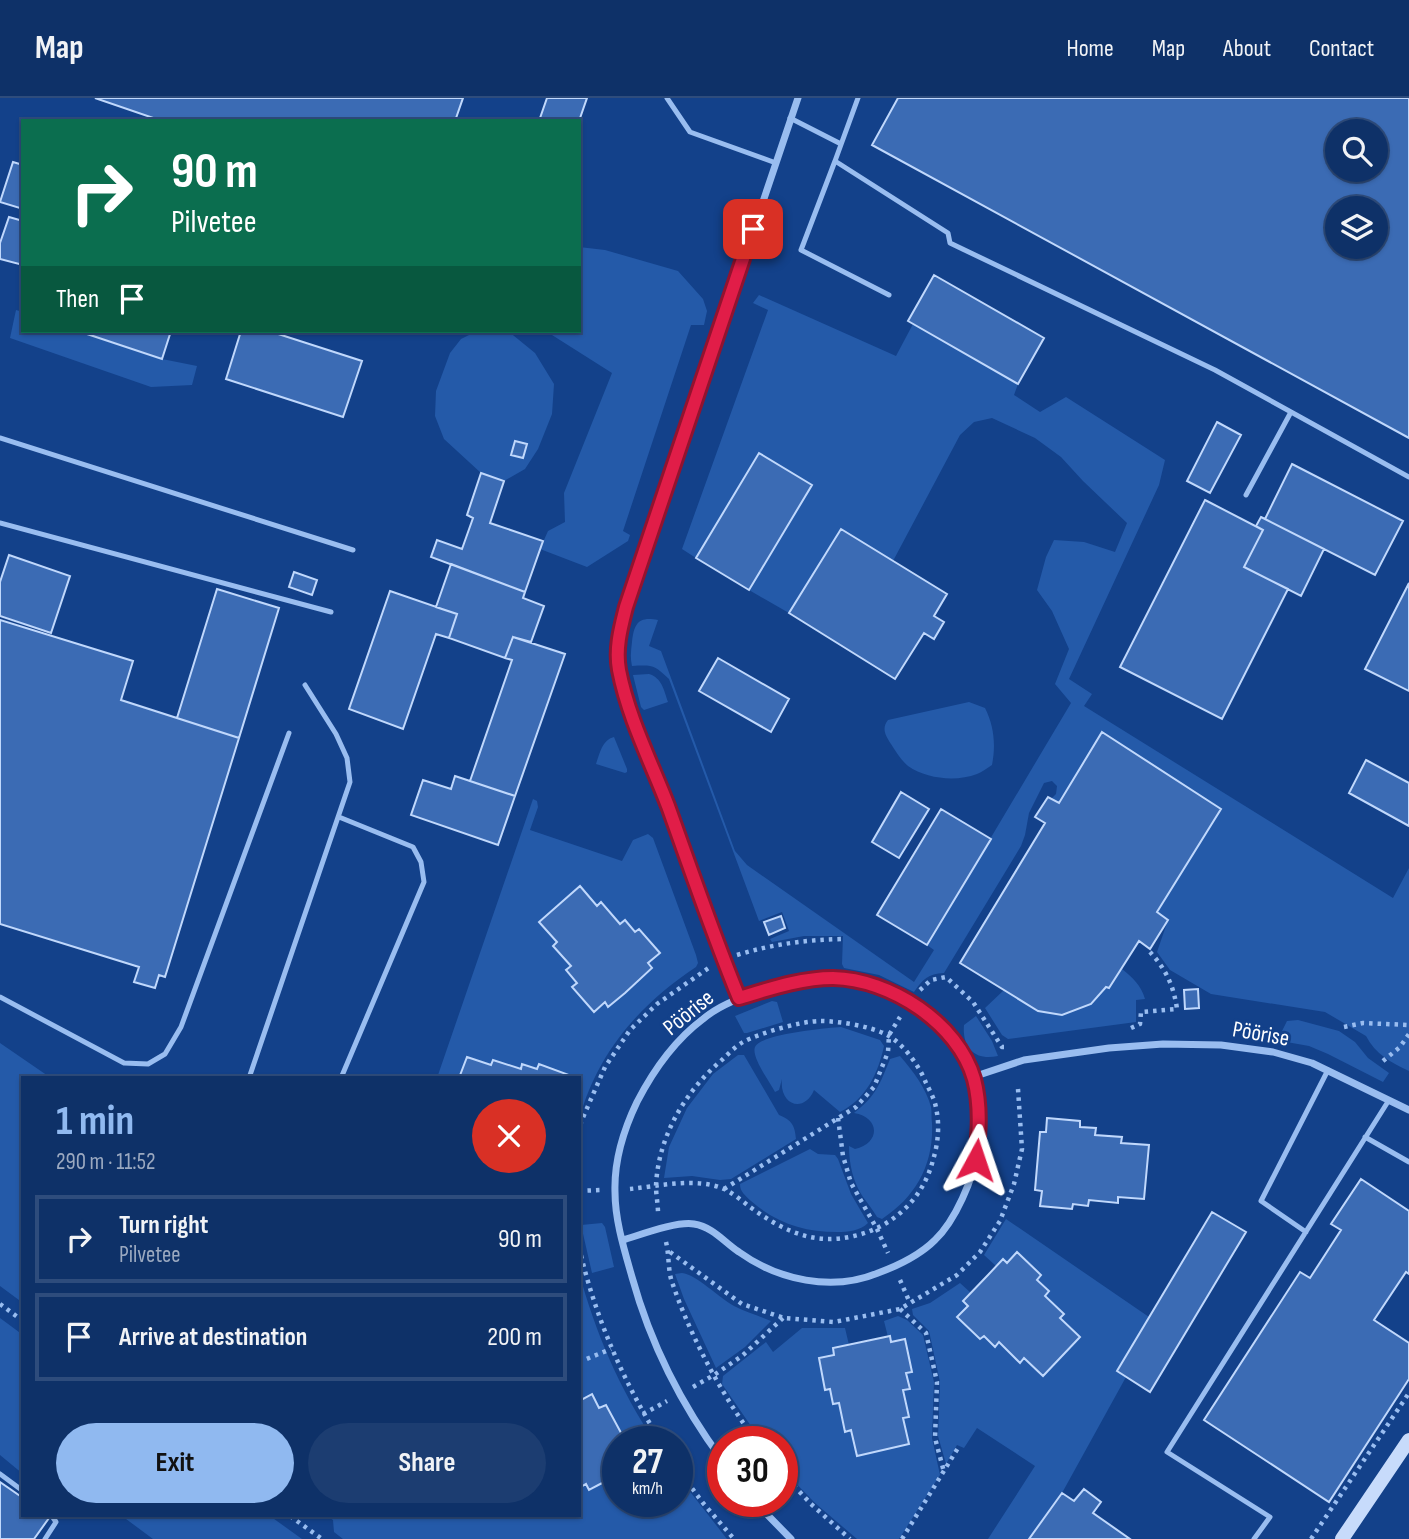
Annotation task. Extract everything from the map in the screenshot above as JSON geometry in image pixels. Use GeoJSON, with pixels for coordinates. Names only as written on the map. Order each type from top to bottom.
{"type":"FeatureCollection","features":[{"type":"Feature","properties":{"kind":"main road"},"geometry":{"type":"LineString","coordinates":[[1342,1539],[1409,1440]]}},
{"type":"Feature","properties":{"kind":"street"},"geometry":{"type":"LineString","coordinates":[[739,998],[633,716],[619,669],[618,647],[626,607],[798,98]]}},
{"type":"Feature","properties":{"kind":"street","name":"Pöörise"},"geometry":{"type":"LineString","coordinates":[[623,1240],[692,1224],[711,1230],[754,1263],[782,1275],[813,1281],[842,1282],[875,1275],[910,1258],[935,1240],[955,1212],[966,1191],[976,1160],[978,1101],[973,1077],[961,1052],[940,1025],[910,1002],[874,985],[834,978],[790,983],[739,998],[704,1017],[672,1048],[646,1084],[619,1149],[615,1190],[617,1215],[623,1240],[638,1300],[655,1343],[680,1394],[707,1439]]}},
{"type":"Feature","properties":{"kind":"street","name":"Pöörise"},"geometry":{"type":"LineString","coordinates":[[973,1077],[1024,1060],[1109,1048],[1163,1044],[1221,1045],[1273,1052],[1312,1063],[1409,1110]]}},
{"type":"Feature","properties":{"kind":"street"},"geometry":{"type":"LineString","coordinates":[[770,1517],[791,1539]]}},
{"type":"Feature","properties":{"kind":"lane"},"geometry":{"type":"LineString","coordinates":[[667,98],[691,132],[776,163]]}},
{"type":"Feature","properties":{"kind":"lane"},"geometry":{"type":"LineString","coordinates":[[858,98],[802,250],[889,295]]}},
{"type":"Feature","properties":{"kind":"lane"},"geometry":{"type":"LineString","coordinates":[[790,118],[841,144]]}},
{"type":"Feature","properties":{"kind":"lane"},"geometry":{"type":"LineString","coordinates":[[835,161],[948,233],[950,243],[1215,370],[1409,477]]}},
{"type":"Feature","properties":{"kind":"lane"},"geometry":{"type":"LineString","coordinates":[[1246,495],[1291,412]]}},
{"type":"Feature","properties":{"kind":"lane"},"geometry":{"type":"LineString","coordinates":[[0,438],[353,550]]}},
{"type":"Feature","properties":{"kind":"lane"},"geometry":{"type":"LineString","coordinates":[[0,523],[331,612]]}},
{"type":"Feature","properties":{"kind":"lane"},"geometry":{"type":"LineString","coordinates":[[250,1076],[350,782],[347,758],[337,734],[305,685]]}},
{"type":"Feature","properties":{"kind":"lane"},"geometry":{"type":"LineString","coordinates":[[0,997],[124,1063],[148,1064],[165,1054],[181,1027],[289,733]]}},
{"type":"Feature","properties":{"kind":"lane"},"geometry":{"type":"LineString","coordinates":[[339,817],[413,847],[421,862],[424,882],[342,1076]]}},
{"type":"Feature","properties":{"kind":"lane"},"geometry":{"type":"LineString","coordinates":[[1306,1232],[1261,1200],[1328,1070]]}},
{"type":"Feature","properties":{"kind":"lane"},"geometry":{"type":"LineString","coordinates":[[1255,1539],[1270,1517],[1167,1452],[1389,1100]]}},
{"type":"Feature","properties":{"kind":"lane"},"geometry":{"type":"LineString","coordinates":[[1366,1137],[1409,1162]]}},
{"type":"Feature","properties":{"kind":"lane"},"geometry":{"type":"LineString","coordinates":[[0,1474],[21,1490]]}},
{"type":"Feature","properties":{"kind":"lane"},"geometry":{"type":"LineString","coordinates":[[46,1539],[56,1522],[53,1517]]}},
{"type":"Feature","properties":{"kind":"path"},"geometry":{"type":"LineString","coordinates":[[656,1186],[694,1182],[724,1189],[792,1233],[823,1239],[851,1237],[877,1229],[897,1217],[921,1191],[930,1174],[938,1144],[936,1107],[922,1073],[908,1053],[889,1035],[866,1027],[818,1021],[784,1028],[742,1042],[709,1071],[681,1105],[663,1144],[656,1186],[658,1212],[669,1252],[670,1276],[714,1375],[745,1426]]}},
{"type":"Feature","properties":{"kind":"path"},"geometry":{"type":"LineString","coordinates":[[1344,1027],[1363,1023],[1409,1025]]}},
{"type":"Feature","properties":{"kind":"path"},"geometry":{"type":"LineString","coordinates":[[1383,1061],[1400,1047],[1409,1034]]}},
{"type":"Feature","properties":{"kind":"path"},"geometry":{"type":"LineString","coordinates":[[838,1118],[843,1157],[851,1183],[877,1229],[910,1303]]}},
{"type":"Feature","properties":{"kind":"path"},"geometry":{"type":"LineString","coordinates":[[581,1256],[587,1283],[611,1349],[651,1426]]}},
{"type":"Feature","properties":{"kind":"path"},"geometry":{"type":"LineString","coordinates":[[0,1304],[21,1320]]}},
{"type":"Feature","properties":{"kind":"path"},"geometry":{"type":"LineString","coordinates":[[900,1308],[926,1333],[937,1382],[936,1438],[944,1472]]}},
{"type":"Feature","properties":{"kind":"path"},"geometry":{"type":"LineString","coordinates":[[643,1414],[714,1375],[742,1356],[784,1318]]}},
{"type":"Feature","properties":{"kind":"path"},"geometry":{"type":"LineString","coordinates":[[581,1361],[611,1349]]}},
{"type":"Feature","properties":{"kind":"path"},"geometry":{"type":"LineString","coordinates":[[1311,1539],[1409,1393]]}},
{"type":"Feature","properties":{"kind":"path"},"geometry":{"type":"LineString","coordinates":[[902,1539],[958,1448]]}},
{"type":"Feature","properties":{"kind":"path"},"geometry":{"type":"LineString","coordinates":[[693,1490],[734,1539]]}},
{"type":"Feature","properties":{"kind":"path"},"geometry":{"type":"LineString","coordinates":[[798,1490],[850,1539]]}},
{"type":"Feature","properties":{"kind":"path"},"geometry":{"type":"LineString","coordinates":[[291,1517],[323,1539]]}},
{"type":"Feature","properties":{"kind":"shaded area"},"geometry":{"type":"Polygon","coordinates":[[[581,247],[605,250],[678,271],[703,299],[707,311],[704,325],[691,325],[623,531],[630,535],[628,541],[587,567],[540,549],[548,531],[565,522],[564,493],[612,373],[546,333],[581,333],[581,247]]]}},
{"type":"Feature","properties":{"kind":"shaded area"},"geometry":{"type":"Polygon","coordinates":[[[759,295],[896,356],[913,324],[1018,384],[1014,395],[1040,412],[1066,397],[1165,460],[1159,485],[1069,679],[1092,694],[1084,706],[1393,898],[1409,868],[1409,1071],[1379,1053],[1366,1036],[1325,1012],[1211,994],[1170,970],[1157,952],[1168,920],[1157,912],[1221,809],[1102,733],[1059,803],[1051,799],[1056,794],[1057,786],[1052,781],[1044,783],[1029,813],[1021,846],[944,973],[926,978],[914,992],[879,975],[844,968],[843,936],[804,936],[772,942],[770,939],[789,931],[782,912],[759,921],[669,679],[653,667],[632,666],[633,636],[638,623],[646,619],[658,620],[649,646],[661,651],[735,851],[747,865],[914,982],[934,950],[927,945],[1071,703],[1055,684],[1069,649],[1052,611],[1037,590],[1046,557],[1054,540],[1084,542],[1115,552],[1127,523],[1061,457],[1035,438],[992,418],[974,422],[960,435],[893,561],[841,529],[789,613],[749,590],[759,454],[696,558],[682,549],[768,310],[753,303],[759,295]]]}},
{"type":"Feature","properties":{"kind":"shaded area"},"geometry":{"type":"Polygon","coordinates":[[[16,310],[21,311],[21,333],[84,333],[162,359],[197,366],[192,385],[151,387],[10,338],[16,310]]]}},
{"type":"Feature","properties":{"kind":"shaded area"},"geometry":{"type":"Polygon","coordinates":[[[473,333],[510,333],[535,353],[554,384],[552,414],[538,449],[525,469],[504,481],[481,473],[444,439],[435,416],[436,391],[450,353],[461,339],[473,333]]]}},
{"type":"Feature","properties":{"kind":"shaded area"},"geometry":{"type":"Polygon","coordinates":[[[649,674],[660,681],[668,702],[644,710],[633,675],[649,674]]]}},
{"type":"Feature","properties":{"kind":"shaded area"},"geometry":{"type":"Polygon","coordinates":[[[969,702],[985,708],[993,736],[992,765],[977,774],[942,778],[924,774],[901,759],[886,735],[885,726],[888,720],[969,702]]]}},
{"type":"Feature","properties":{"kind":"shaded area"},"geometry":{"type":"Polygon","coordinates":[[[614,737],[627,769],[625,773],[596,764],[604,744],[614,737]]]}},
{"type":"Feature","properties":{"kind":"shaded area"},"geometry":{"type":"Polygon","coordinates":[[[533,799],[537,801],[538,807],[530,830],[622,861],[633,840],[648,834],[653,838],[698,963],[656,998],[623,1033],[597,1073],[581,1114],[581,1076],[569,1076],[523,1064],[521,1069],[494,1060],[491,1065],[467,1057],[460,1076],[438,1076],[533,799]],[[580,886],[553,946],[571,966],[566,971],[577,983],[573,987],[609,1006],[652,969],[648,963],[660,953],[639,929],[635,932],[625,920],[620,924],[602,902],[597,906],[580,886]]]}},
{"type":"Feature","properties":{"kind":"shaded area"},"geometry":{"type":"Polygon","coordinates":[[[1122,969],[1136,982],[1145,999],[1136,1000],[1136,1022],[1008,1039],[1002,1035],[985,1008],[1004,990],[1038,1011],[1106,987],[1110,988],[1122,969]]]}},
{"type":"Feature","properties":{"kind":"shaded area"},"geometry":{"type":"Polygon","coordinates":[[[772,1001],[777,1002],[783,1022],[744,1033],[735,1016],[772,1001]]]}},
{"type":"Feature","properties":{"kind":"shaded area"},"geometry":{"type":"Polygon","coordinates":[[[976,1016],[998,1056],[977,1054],[968,1046],[964,1025],[976,1016]]]}},
{"type":"Feature","properties":{"kind":"shaded area"},"geometry":{"type":"Polygon","coordinates":[[[1298,1020],[1339,1031],[1389,1073],[1383,1082],[1309,1046],[1281,1041],[1281,1033],[1287,1021],[1298,1020]]]}},
{"type":"Feature","properties":{"kind":"shaded area"},"geometry":{"type":"Polygon","coordinates":[[[841,1027],[880,1040],[884,1046],[870,1085],[857,1100],[840,1112],[814,1090],[804,1102],[793,1103],[784,1095],[782,1079],[779,1090],[775,1092],[756,1057],[755,1047],[760,1042],[795,1032],[841,1027]]]}},
{"type":"Feature","properties":{"kind":"shaded area"},"geometry":{"type":"Polygon","coordinates":[[[0,1043],[48,1076],[21,1076],[21,1302],[0,1286],[0,1043]]]}},
{"type":"Feature","properties":{"kind":"shaded area"},"geometry":{"type":"Polygon","coordinates":[[[738,1055],[744,1055],[779,1115],[792,1124],[796,1139],[731,1179],[692,1176],[664,1178],[669,1147],[687,1108],[713,1074],[738,1055]]]}},
{"type":"Feature","properties":{"kind":"shaded area"},"geometry":{"type":"Polygon","coordinates":[[[900,1056],[929,1100],[932,1138],[926,1166],[913,1190],[882,1219],[877,1217],[857,1185],[849,1146],[855,1149],[863,1146],[873,1136],[873,1125],[869,1119],[854,1113],[868,1101],[876,1089],[890,1059],[900,1056]]]}},
{"type":"Feature","properties":{"kind":"shaded area"},"geometry":{"type":"Polygon","coordinates":[[[810,1149],[818,1154],[835,1155],[838,1159],[851,1194],[868,1223],[865,1226],[841,1232],[825,1232],[791,1225],[761,1209],[742,1191],[740,1184],[810,1149]]]}},
{"type":"Feature","properties":{"kind":"shaded area"},"geometry":{"type":"Polygon","coordinates":[[[1006,1219],[1149,1317],[1117,1371],[1126,1377],[1062,1493],[1029,1539],[988,1539],[1035,1466],[977,1428],[964,1448],[957,1445],[946,1464],[938,1436],[940,1382],[929,1331],[913,1315],[912,1309],[930,1303],[960,1283],[971,1293],[968,1306],[957,1317],[980,1339],[984,1336],[995,1346],[999,1342],[1020,1362],[1024,1358],[1043,1376],[1080,1337],[1060,1318],[1064,1314],[1045,1296],[1049,1291],[1037,1280],[1041,1275],[1018,1253],[1007,1263],[1003,1259],[996,1266],[984,1255],[1006,1219]]]}},
{"type":"Feature","properties":{"kind":"shaded area"},"geometry":{"type":"Polygon","coordinates":[[[602,1223],[614,1267],[592,1273],[581,1225],[602,1223]]]}},
{"type":"Feature","properties":{"kind":"shaded area"},"geometry":{"type":"Polygon","coordinates":[[[675,1274],[694,1277],[734,1306],[771,1321],[745,1347],[716,1368],[675,1274]]]}},
{"type":"Feature","properties":{"kind":"shaded area"},"geometry":{"type":"Polygon","coordinates":[[[581,1278],[610,1360],[645,1426],[617,1426],[606,1405],[599,1408],[592,1394],[581,1400],[581,1278]]]}},
{"type":"Feature","properties":{"kind":"shaded area"},"geometry":{"type":"Polygon","coordinates":[[[898,1316],[907,1320],[923,1335],[934,1382],[932,1438],[940,1475],[899,1539],[857,1539],[798,1485],[798,1426],[751,1426],[722,1384],[723,1376],[766,1342],[773,1352],[802,1328],[845,1328],[849,1345],[833,1348],[834,1355],[819,1359],[825,1389],[830,1389],[839,1403],[845,1431],[851,1430],[857,1455],[909,1444],[903,1418],[909,1416],[903,1390],[909,1389],[906,1373],[912,1371],[905,1339],[891,1342],[884,1321],[898,1316]]]}},
{"type":"Feature","properties":{"kind":"shaded area"},"geometry":{"type":"Polygon","coordinates":[[[0,1318],[21,1334],[21,1472],[0,1455],[0,1318]]]}},
{"type":"Feature","properties":{"kind":"shaded area"},"geometry":{"type":"Polygon","coordinates":[[[602,1483],[602,1517],[693,1517],[693,1495],[707,1517],[727,1539],[343,1539],[334,1532],[333,1520],[328,1517],[581,1517],[581,1487],[586,1484],[590,1490],[602,1483]]]}},
{"type":"Feature","properties":{"kind":"shaded area"},"geometry":{"type":"Polygon","coordinates":[[[123,1517],[271,1517],[302,1539],[153,1539],[123,1517]]]}},
{"type":"Feature","properties":{"kind":"building"},"geometry":{"type":"Polygon","coordinates":[[[95,98],[463,98],[456,119],[156,119],[95,98]]]}},
{"type":"Feature","properties":{"kind":"building"},"geometry":{"type":"Polygon","coordinates":[[[547,98],[587,98],[580,119],[540,119],[547,98]]]}},
{"type":"Feature","properties":{"kind":"building"},"geometry":{"type":"Polygon","coordinates":[[[898,98],[1409,98],[1409,438],[872,145],[898,98]]]}},
{"type":"Feature","properties":{"kind":"building"},"geometry":{"type":"Polygon","coordinates":[[[13,162],[21,164],[21,208],[0,202],[13,162]]]}},
{"type":"Feature","properties":{"kind":"building"},"geometry":{"type":"Polygon","coordinates":[[[9,217],[21,220],[21,264],[0,259],[0,243],[9,217]]]}},
{"type":"Feature","properties":{"kind":"building"},"geometry":{"type":"Polygon","coordinates":[[[934,275],[1044,338],[1018,384],[908,321],[934,275]]]}},
{"type":"Feature","properties":{"kind":"building"},"geometry":{"type":"Polygon","coordinates":[[[84,333],[170,333],[162,359],[84,333]]]}},
{"type":"Feature","properties":{"kind":"building"},"geometry":{"type":"Polygon","coordinates":[[[240,333],[275,333],[362,361],[343,417],[226,379],[240,333]]]}},
{"type":"Feature","properties":{"kind":"building"},"geometry":{"type":"Polygon","coordinates":[[[1217,422],[1241,435],[1210,493],[1187,481],[1217,422]]]}},
{"type":"Feature","properties":{"kind":"building"},"geometry":{"type":"Polygon","coordinates":[[[515,441],[527,444],[523,458],[511,455],[515,441]]]}},
{"type":"Feature","properties":{"kind":"building"},"geometry":{"type":"Polygon","coordinates":[[[759,453],[812,485],[749,590],[696,558],[759,453]]]}},
{"type":"Feature","properties":{"kind":"building"},"geometry":{"type":"Polygon","coordinates":[[[1292,464],[1403,521],[1375,575],[1265,519],[1292,464]]]}},
{"type":"Feature","properties":{"kind":"building"},"geometry":{"type":"Polygon","coordinates":[[[481,473],[504,481],[490,523],[543,541],[525,592],[431,557],[437,540],[462,549],[473,518],[467,515],[481,473]]]}},
{"type":"Feature","properties":{"kind":"building"},"geometry":{"type":"Polygon","coordinates":[[[1205,500],[1263,530],[1244,567],[1288,589],[1222,719],[1120,667],[1205,500]]]}},
{"type":"Feature","properties":{"kind":"building"},"geometry":{"type":"Polygon","coordinates":[[[1261,517],[1324,549],[1301,596],[1244,567],[1263,530],[1256,526],[1261,517]]]}},
{"type":"Feature","properties":{"kind":"building"},"geometry":{"type":"Polygon","coordinates":[[[841,529],[947,594],[934,616],[944,622],[934,639],[924,633],[895,679],[789,613],[841,529]]]}},
{"type":"Feature","properties":{"kind":"building"},"geometry":{"type":"Polygon","coordinates":[[[9,555],[70,576],[51,633],[0,616],[0,582],[9,555]]]}},
{"type":"Feature","properties":{"kind":"building"},"geometry":{"type":"Polygon","coordinates":[[[451,564],[525,592],[523,598],[544,606],[531,642],[513,637],[505,658],[449,638],[457,614],[436,607],[451,564]]]}},
{"type":"Feature","properties":{"kind":"building"},"geometry":{"type":"Polygon","coordinates":[[[294,572],[317,580],[312,595],[289,587],[294,572]]]}},
{"type":"Feature","properties":{"kind":"building"},"geometry":{"type":"Polygon","coordinates":[[[1409,583],[1409,691],[1365,669],[1409,583]]]}},
{"type":"Feature","properties":{"kind":"building"},"geometry":{"type":"Polygon","coordinates":[[[217,589],[279,608],[239,738],[177,718],[217,589]]]}},
{"type":"Feature","properties":{"kind":"building"},"geometry":{"type":"Polygon","coordinates":[[[390,591],[457,614],[449,638],[436,634],[403,729],[349,709],[390,591]]]}},
{"type":"Feature","properties":{"kind":"building"},"geometry":{"type":"Polygon","coordinates":[[[0,620],[133,661],[121,700],[239,738],[165,977],[159,975],[155,988],[134,982],[139,967],[0,924],[0,620]]]}},
{"type":"Feature","properties":{"kind":"building"},"geometry":{"type":"Polygon","coordinates":[[[513,637],[565,654],[515,796],[470,781],[512,660],[505,658],[513,637]]]}},
{"type":"Feature","properties":{"kind":"building"},"geometry":{"type":"Polygon","coordinates":[[[718,658],[789,699],[771,732],[699,691],[718,658]]]}},
{"type":"Feature","properties":{"kind":"building"},"geometry":{"type":"Polygon","coordinates":[[[1102,732],[1221,809],[1157,912],[1168,920],[1150,949],[1139,941],[1109,988],[1106,987],[1091,1004],[1062,1015],[1038,1011],[960,963],[1045,823],[1035,817],[1048,797],[1059,803],[1102,732]]]}},
{"type":"Feature","properties":{"kind":"building"},"geometry":{"type":"Polygon","coordinates":[[[1366,760],[1409,783],[1409,826],[1349,793],[1366,760]]]}},
{"type":"Feature","properties":{"kind":"building"},"geometry":{"type":"Polygon","coordinates":[[[455,776],[515,796],[498,845],[411,815],[423,780],[451,789],[455,776]]]}},
{"type":"Feature","properties":{"kind":"building"},"geometry":{"type":"Polygon","coordinates":[[[901,792],[929,809],[899,858],[872,842],[901,792]]]}},
{"type":"Feature","properties":{"kind":"building"},"geometry":{"type":"Polygon","coordinates":[[[941,809],[991,839],[927,945],[877,915],[941,809]]]}},
{"type":"Feature","properties":{"kind":"building"},"geometry":{"type":"Polygon","coordinates":[[[580,886],[597,906],[601,902],[620,924],[625,920],[635,932],[639,929],[660,953],[648,963],[652,968],[625,993],[608,1007],[605,1002],[594,1012],[572,987],[577,983],[566,970],[571,966],[553,946],[557,942],[539,922],[580,886]]]}},
{"type":"Feature","properties":{"kind":"building"},"geometry":{"type":"Polygon","coordinates":[[[781,916],[785,928],[769,935],[764,922],[781,916]]]}},
{"type":"Feature","properties":{"kind":"building"},"geometry":{"type":"Polygon","coordinates":[[[1198,989],[1199,1008],[1185,1009],[1184,990],[1198,989]]]}},
{"type":"Feature","properties":{"kind":"building"},"geometry":{"type":"Polygon","coordinates":[[[467,1057],[491,1065],[493,1060],[521,1069],[522,1064],[537,1069],[539,1064],[569,1075],[569,1076],[460,1076],[467,1057]]]}},
{"type":"Feature","properties":{"kind":"building"},"geometry":{"type":"Polygon","coordinates":[[[1047,1118],[1080,1121],[1080,1127],[1096,1128],[1095,1135],[1122,1137],[1121,1143],[1149,1145],[1144,1199],[1118,1197],[1118,1203],[1089,1200],[1088,1206],[1073,1204],[1072,1209],[1040,1206],[1042,1191],[1035,1190],[1040,1132],[1046,1132],[1047,1118]]]}},
{"type":"Feature","properties":{"kind":"building"},"geometry":{"type":"Polygon","coordinates":[[[1361,1179],[1409,1211],[1409,1274],[1406,1272],[1374,1320],[1409,1343],[1409,1379],[1329,1502],[1204,1420],[1300,1272],[1310,1278],[1341,1230],[1331,1224],[1361,1179]]]}},
{"type":"Feature","properties":{"kind":"building"},"geometry":{"type":"Polygon","coordinates":[[[1212,1212],[1246,1232],[1150,1392],[1117,1371],[1212,1212]]]}},
{"type":"Feature","properties":{"kind":"building"},"geometry":{"type":"Polygon","coordinates":[[[1017,1252],[1041,1275],[1037,1280],[1049,1291],[1045,1296],[1064,1314],[1060,1318],[1080,1337],[1043,1376],[1024,1358],[1020,1363],[999,1342],[995,1347],[984,1336],[980,1339],[957,1317],[968,1306],[963,1301],[1003,1259],[1007,1263],[1017,1252]]]}},
{"type":"Feature","properties":{"kind":"building"},"geometry":{"type":"Polygon","coordinates":[[[890,1336],[891,1342],[905,1339],[912,1372],[906,1373],[910,1389],[903,1390],[909,1417],[903,1418],[909,1444],[857,1456],[851,1430],[845,1432],[839,1403],[833,1404],[830,1389],[825,1390],[819,1358],[834,1355],[833,1348],[890,1336]]]}},
{"type":"Feature","properties":{"kind":"building"},"geometry":{"type":"Polygon","coordinates":[[[592,1394],[599,1408],[606,1405],[617,1426],[602,1426],[602,1483],[589,1490],[586,1484],[581,1487],[581,1400],[592,1394]]]}},
{"type":"Feature","properties":{"kind":"building"},"geometry":{"type":"Polygon","coordinates":[[[0,1482],[21,1497],[21,1517],[49,1518],[34,1539],[0,1539],[0,1482]]]}},
{"type":"Feature","properties":{"kind":"building"},"geometry":{"type":"Polygon","coordinates":[[[1084,1489],[1101,1502],[1093,1513],[1130,1539],[1029,1539],[1062,1493],[1074,1501],[1084,1489]]]}},
{"type":"Feature","properties":{"kind":"route"},"geometry":{"type":"LineString","coordinates":[[753,229],[626,607],[618,647],[619,669],[633,716],[739,998],[790,983],[834,978],[874,985],[910,1002],[940,1025],[961,1052],[973,1077],[978,1101],[976,1160]]}}]}
